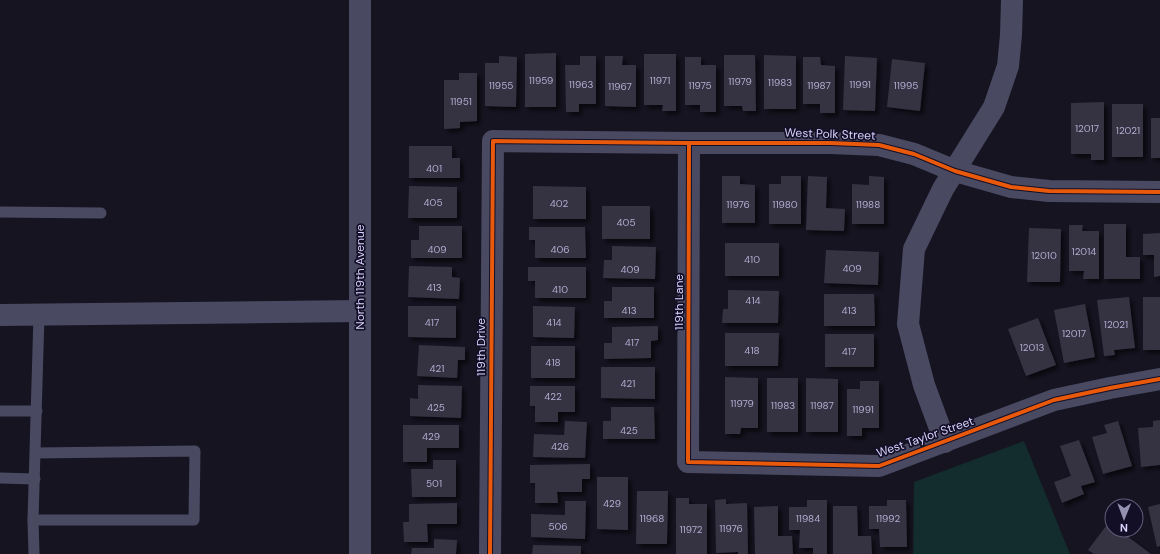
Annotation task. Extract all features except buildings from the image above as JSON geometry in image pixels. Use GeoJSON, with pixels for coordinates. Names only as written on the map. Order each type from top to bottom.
{"type":"FeatureCollection","features":[{"type":"Feature","properties":{"kind":"street","name":"North 119th Avenue"},"geometry":{"type":"LineString","coordinates":[[360,0],[360,554]]}},
{"type":"Feature","properties":{"kind":"street"},"geometry":{"type":"LineString","coordinates":[[944,442],[924,385],[908,324],[914,249],[943,189],[994,107],[1008,66],[1012,0]]}},
{"type":"Feature","properties":{"kind":"street","name":"West Polk Street"},"geometry":{"type":"LineString","coordinates":[[493,141],[831,143],[878,145],[914,154],[955,171],[1011,187],[1049,191],[1160,192]]}},
{"type":"Feature","properties":{"kind":"street","name":"119th Drive"},"geometry":{"type":"LineString","coordinates":[[490,554],[493,141]]}},
{"type":"Feature","properties":{"kind":"street","name":"119th Lane"},"geometry":{"type":"LineString","coordinates":[[688,462],[689,143]]}},
{"type":"Feature","properties":{"kind":"street"},"geometry":{"type":"LineString","coordinates":[[0,315],[360,311]]}},
{"type":"Feature","properties":{"kind":"street","name":"West Taylor Street"},"geometry":{"type":"LineString","coordinates":[[688,462],[879,466],[1054,400],[1160,379]]}},
{"type":"Feature","properties":{"kind":"lane"},"geometry":{"type":"LineString","coordinates":[[0,212],[101,213]]}},
{"type":"Feature","properties":{"kind":"lane"},"geometry":{"type":"LineString","coordinates":[[34,554],[33,520],[39,315]]}},
{"type":"Feature","properties":{"kind":"lane"},"geometry":{"type":"LineString","coordinates":[[0,411],[37,411]]}},
{"type":"Feature","properties":{"kind":"lane"},"geometry":{"type":"LineString","coordinates":[[33,520],[194,520],[195,451],[36,453]]}},
{"type":"Feature","properties":{"kind":"lane"},"geometry":{"type":"LineString","coordinates":[[0,478],[35,479]]}},
{"type":"Feature","properties":{"kind":"green space"},"geometry":{"type":"Polygon","coordinates":[[[1024,441],[1070,554],[913,554],[914,482],[1024,441]]]}},
{"type":"Feature","properties":{"kind":"cycle path"},"geometry":{"type":"LineString","coordinates":[[490,554],[493,141],[831,143],[879,145],[914,154],[955,171],[1011,187],[1049,191],[1160,192]]}},
{"type":"Feature","properties":{"kind":"cycle path"},"geometry":{"type":"LineString","coordinates":[[689,143],[688,462],[879,466],[1054,400],[1160,379]]}}]}
